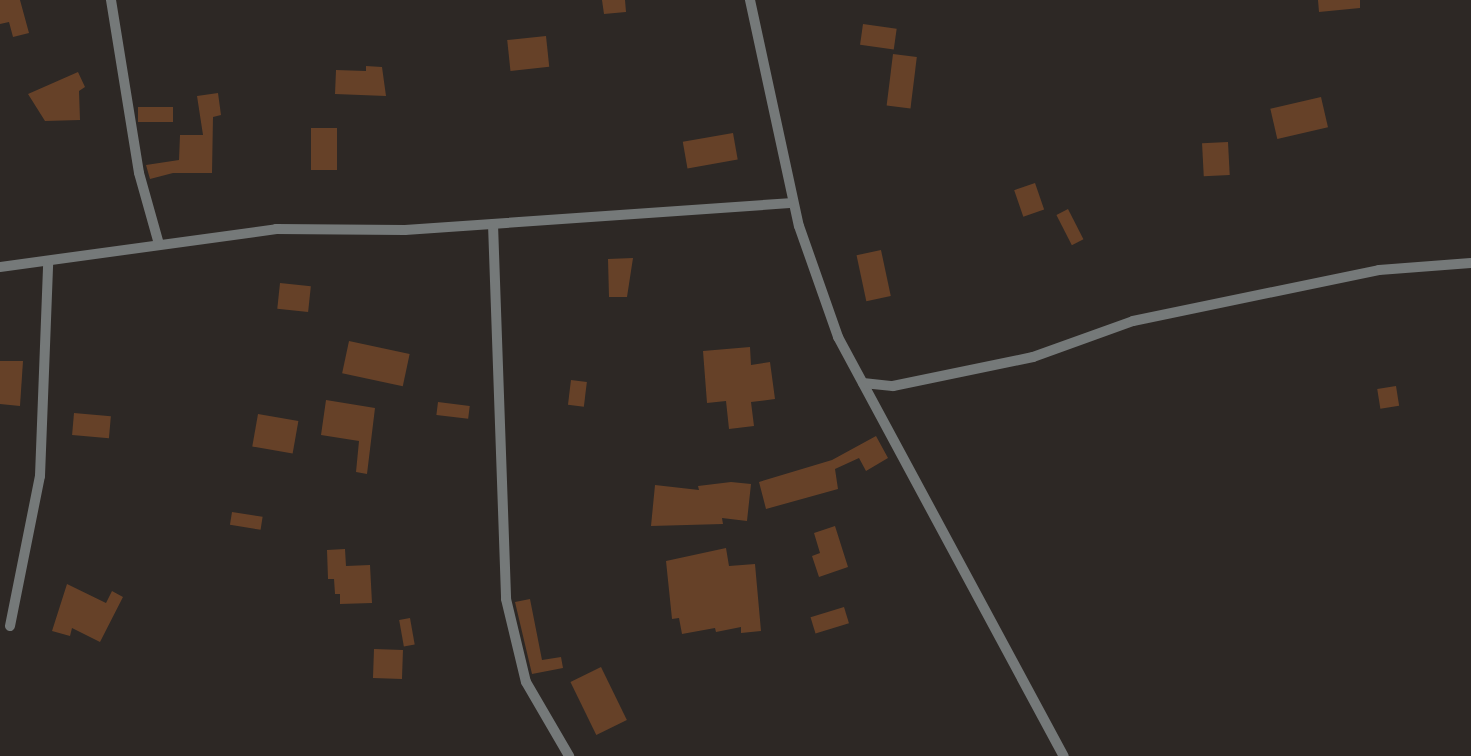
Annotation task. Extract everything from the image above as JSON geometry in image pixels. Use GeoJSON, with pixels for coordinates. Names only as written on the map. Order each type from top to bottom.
{"type":"FeatureCollection","features":[{"type":"Feature","properties":{"kind":"street"},"geometry":{"type":"LineString","coordinates":[[111,0],[139,173],[159,244]]}},
{"type":"Feature","properties":{"kind":"street"},"geometry":{"type":"LineString","coordinates":[[750,0],[770,77],[793,202],[838,337],[1064,756]]}},
{"type":"Feature","properties":{"kind":"street"},"geometry":{"type":"LineString","coordinates":[[0,267],[276,229],[405,230],[793,202]]}},
{"type":"Feature","properties":{"kind":"street"},"geometry":{"type":"LineString","coordinates":[[493,224],[506,599],[526,682],[569,756]]}},
{"type":"Feature","properties":{"kind":"street"},"geometry":{"type":"LineString","coordinates":[[10,626],[40,476],[48,262]]}},
{"type":"Feature","properties":{"kind":"street"},"geometry":{"type":"LineString","coordinates":[[863,383],[893,386],[1034,357],[1133,321],[1379,270],[1471,263]]}},
{"type":"Feature","properties":{"kind":"building"},"geometry":{"type":"Polygon","coordinates":[[[0,0],[20,0],[29,33],[13,37],[9,22],[0,24],[0,0]]]}},
{"type":"Feature","properties":{"kind":"building"},"geometry":{"type":"Polygon","coordinates":[[[602,0],[625,0],[626,12],[604,14],[602,0]]]}},
{"type":"Feature","properties":{"kind":"building"},"geometry":{"type":"Polygon","coordinates":[[[1318,0],[1360,0],[1360,8],[1319,12],[1318,0]]]}},
{"type":"Feature","properties":{"kind":"building"},"geometry":{"type":"Polygon","coordinates":[[[863,24],[897,29],[894,50],[860,45],[863,24]]]}},
{"type":"Feature","properties":{"kind":"building"},"geometry":{"type":"Polygon","coordinates":[[[546,36],[549,67],[510,71],[507,40],[546,36]]]}},
{"type":"Feature","properties":{"kind":"building"},"geometry":{"type":"Polygon","coordinates":[[[893,54],[917,57],[910,109],[887,106],[893,54]]]}},
{"type":"Feature","properties":{"kind":"building"},"geometry":{"type":"Polygon","coordinates":[[[366,66],[382,67],[386,96],[335,94],[336,70],[366,71],[366,66]]]}},
{"type":"Feature","properties":{"kind":"building"},"geometry":{"type":"Polygon","coordinates":[[[78,72],[85,87],[79,91],[80,120],[45,121],[28,94],[78,72]]]}},
{"type":"Feature","properties":{"kind":"building"},"geometry":{"type":"Polygon","coordinates":[[[218,93],[221,115],[213,117],[212,173],[173,173],[150,179],[146,165],[179,160],[180,135],[203,135],[197,96],[218,93]]]}},
{"type":"Feature","properties":{"kind":"building"},"geometry":{"type":"Polygon","coordinates":[[[1321,97],[1328,127],[1277,139],[1270,109],[1321,97]]]}},
{"type":"Feature","properties":{"kind":"building"},"geometry":{"type":"Polygon","coordinates":[[[138,107],[173,107],[173,122],[138,122],[138,107]]]}},
{"type":"Feature","properties":{"kind":"building"},"geometry":{"type":"Polygon","coordinates":[[[311,128],[337,128],[337,170],[311,170],[311,128]]]}},
{"type":"Feature","properties":{"kind":"building"},"geometry":{"type":"Polygon","coordinates":[[[733,133],[738,160],[687,168],[683,142],[733,133]]]}},
{"type":"Feature","properties":{"kind":"building"},"geometry":{"type":"Polygon","coordinates":[[[1228,142],[1230,175],[1204,176],[1202,143],[1228,142]]]}},
{"type":"Feature","properties":{"kind":"building"},"geometry":{"type":"Polygon","coordinates":[[[1035,183],[1044,209],[1023,217],[1014,190],[1035,183]]]}},
{"type":"Feature","properties":{"kind":"building"},"geometry":{"type":"Polygon","coordinates":[[[1068,209],[1083,239],[1072,245],[1056,215],[1068,209]]]}},
{"type":"Feature","properties":{"kind":"building"},"geometry":{"type":"Polygon","coordinates":[[[881,250],[891,296],[866,301],[857,255],[881,250]]]}},
{"type":"Feature","properties":{"kind":"building"},"geometry":{"type":"Polygon","coordinates":[[[633,258],[627,297],[609,297],[608,259],[633,258]]]}},
{"type":"Feature","properties":{"kind":"building"},"geometry":{"type":"Polygon","coordinates":[[[280,283],[311,286],[308,312],[277,309],[280,283]]]}},
{"type":"Feature","properties":{"kind":"building"},"geometry":{"type":"Polygon","coordinates":[[[349,341],[410,354],[403,386],[342,373],[349,341]]]}},
{"type":"Feature","properties":{"kind":"building"},"geometry":{"type":"Polygon","coordinates":[[[750,347],[751,365],[770,362],[775,399],[751,402],[754,426],[729,429],[726,401],[707,403],[703,351],[750,347]]]}},
{"type":"Feature","properties":{"kind":"building"},"geometry":{"type":"Polygon","coordinates":[[[0,361],[23,361],[20,406],[0,404],[0,361]]]}},
{"type":"Feature","properties":{"kind":"building"},"geometry":{"type":"Polygon","coordinates":[[[571,380],[587,382],[584,407],[568,405],[571,380]]]}},
{"type":"Feature","properties":{"kind":"building"},"geometry":{"type":"Polygon","coordinates":[[[1396,386],[1399,406],[1380,409],[1377,389],[1396,386]]]}},
{"type":"Feature","properties":{"kind":"building"},"geometry":{"type":"Polygon","coordinates":[[[326,400],[375,408],[367,474],[356,472],[359,441],[321,435],[326,400]]]}},
{"type":"Feature","properties":{"kind":"building"},"geometry":{"type":"Polygon","coordinates":[[[438,402],[470,406],[468,419],[436,415],[438,402]]]}},
{"type":"Feature","properties":{"kind":"building"},"geometry":{"type":"Polygon","coordinates":[[[74,413],[111,416],[109,438],[72,435],[74,413]]]}},
{"type":"Feature","properties":{"kind":"building"},"geometry":{"type":"Polygon","coordinates":[[[258,414],[298,421],[293,454],[252,446],[258,414]]]}},
{"type":"Feature","properties":{"kind":"building"},"geometry":{"type":"Polygon","coordinates":[[[876,436],[888,458],[866,471],[859,458],[835,469],[838,489],[766,509],[759,482],[832,460],[876,436]]]}},
{"type":"Feature","properties":{"kind":"building"},"geometry":{"type":"Polygon","coordinates":[[[731,482],[751,484],[747,521],[722,518],[723,524],[651,526],[655,485],[699,490],[698,486],[731,482]]]}},
{"type":"Feature","properties":{"kind":"building"},"geometry":{"type":"Polygon","coordinates":[[[232,512],[263,517],[261,530],[230,525],[232,512]]]}},
{"type":"Feature","properties":{"kind":"building"},"geometry":{"type":"Polygon","coordinates":[[[835,526],[848,567],[819,577],[812,556],[820,553],[814,533],[835,526]]]}},
{"type":"Feature","properties":{"kind":"building"},"geometry":{"type":"Polygon","coordinates":[[[726,548],[729,566],[755,564],[761,631],[741,633],[741,627],[682,634],[679,618],[672,619],[666,561],[726,548]]]}},
{"type":"Feature","properties":{"kind":"building"},"geometry":{"type":"Polygon","coordinates":[[[345,549],[346,566],[370,565],[372,603],[340,604],[340,594],[335,594],[334,579],[328,579],[327,550],[345,549]]]}},
{"type":"Feature","properties":{"kind":"building"},"geometry":{"type":"Polygon","coordinates":[[[67,584],[106,603],[112,591],[123,597],[100,642],[72,628],[70,636],[52,631],[67,584]]]}},
{"type":"Feature","properties":{"kind":"building"},"geometry":{"type":"Polygon","coordinates":[[[530,599],[542,660],[561,657],[563,668],[532,674],[515,602],[530,599]]]}},
{"type":"Feature","properties":{"kind":"building"},"geometry":{"type":"Polygon","coordinates":[[[844,607],[849,623],[815,633],[811,617],[844,607]]]}},
{"type":"Feature","properties":{"kind":"building"},"geometry":{"type":"Polygon","coordinates":[[[410,618],[415,645],[404,646],[399,620],[410,618]]]}},
{"type":"Feature","properties":{"kind":"building"},"geometry":{"type":"Polygon","coordinates":[[[374,649],[403,650],[402,679],[373,678],[374,649]]]}},
{"type":"Feature","properties":{"kind":"building"},"geometry":{"type":"Polygon","coordinates":[[[601,667],[627,720],[596,735],[570,682],[601,667]]]}}]}
